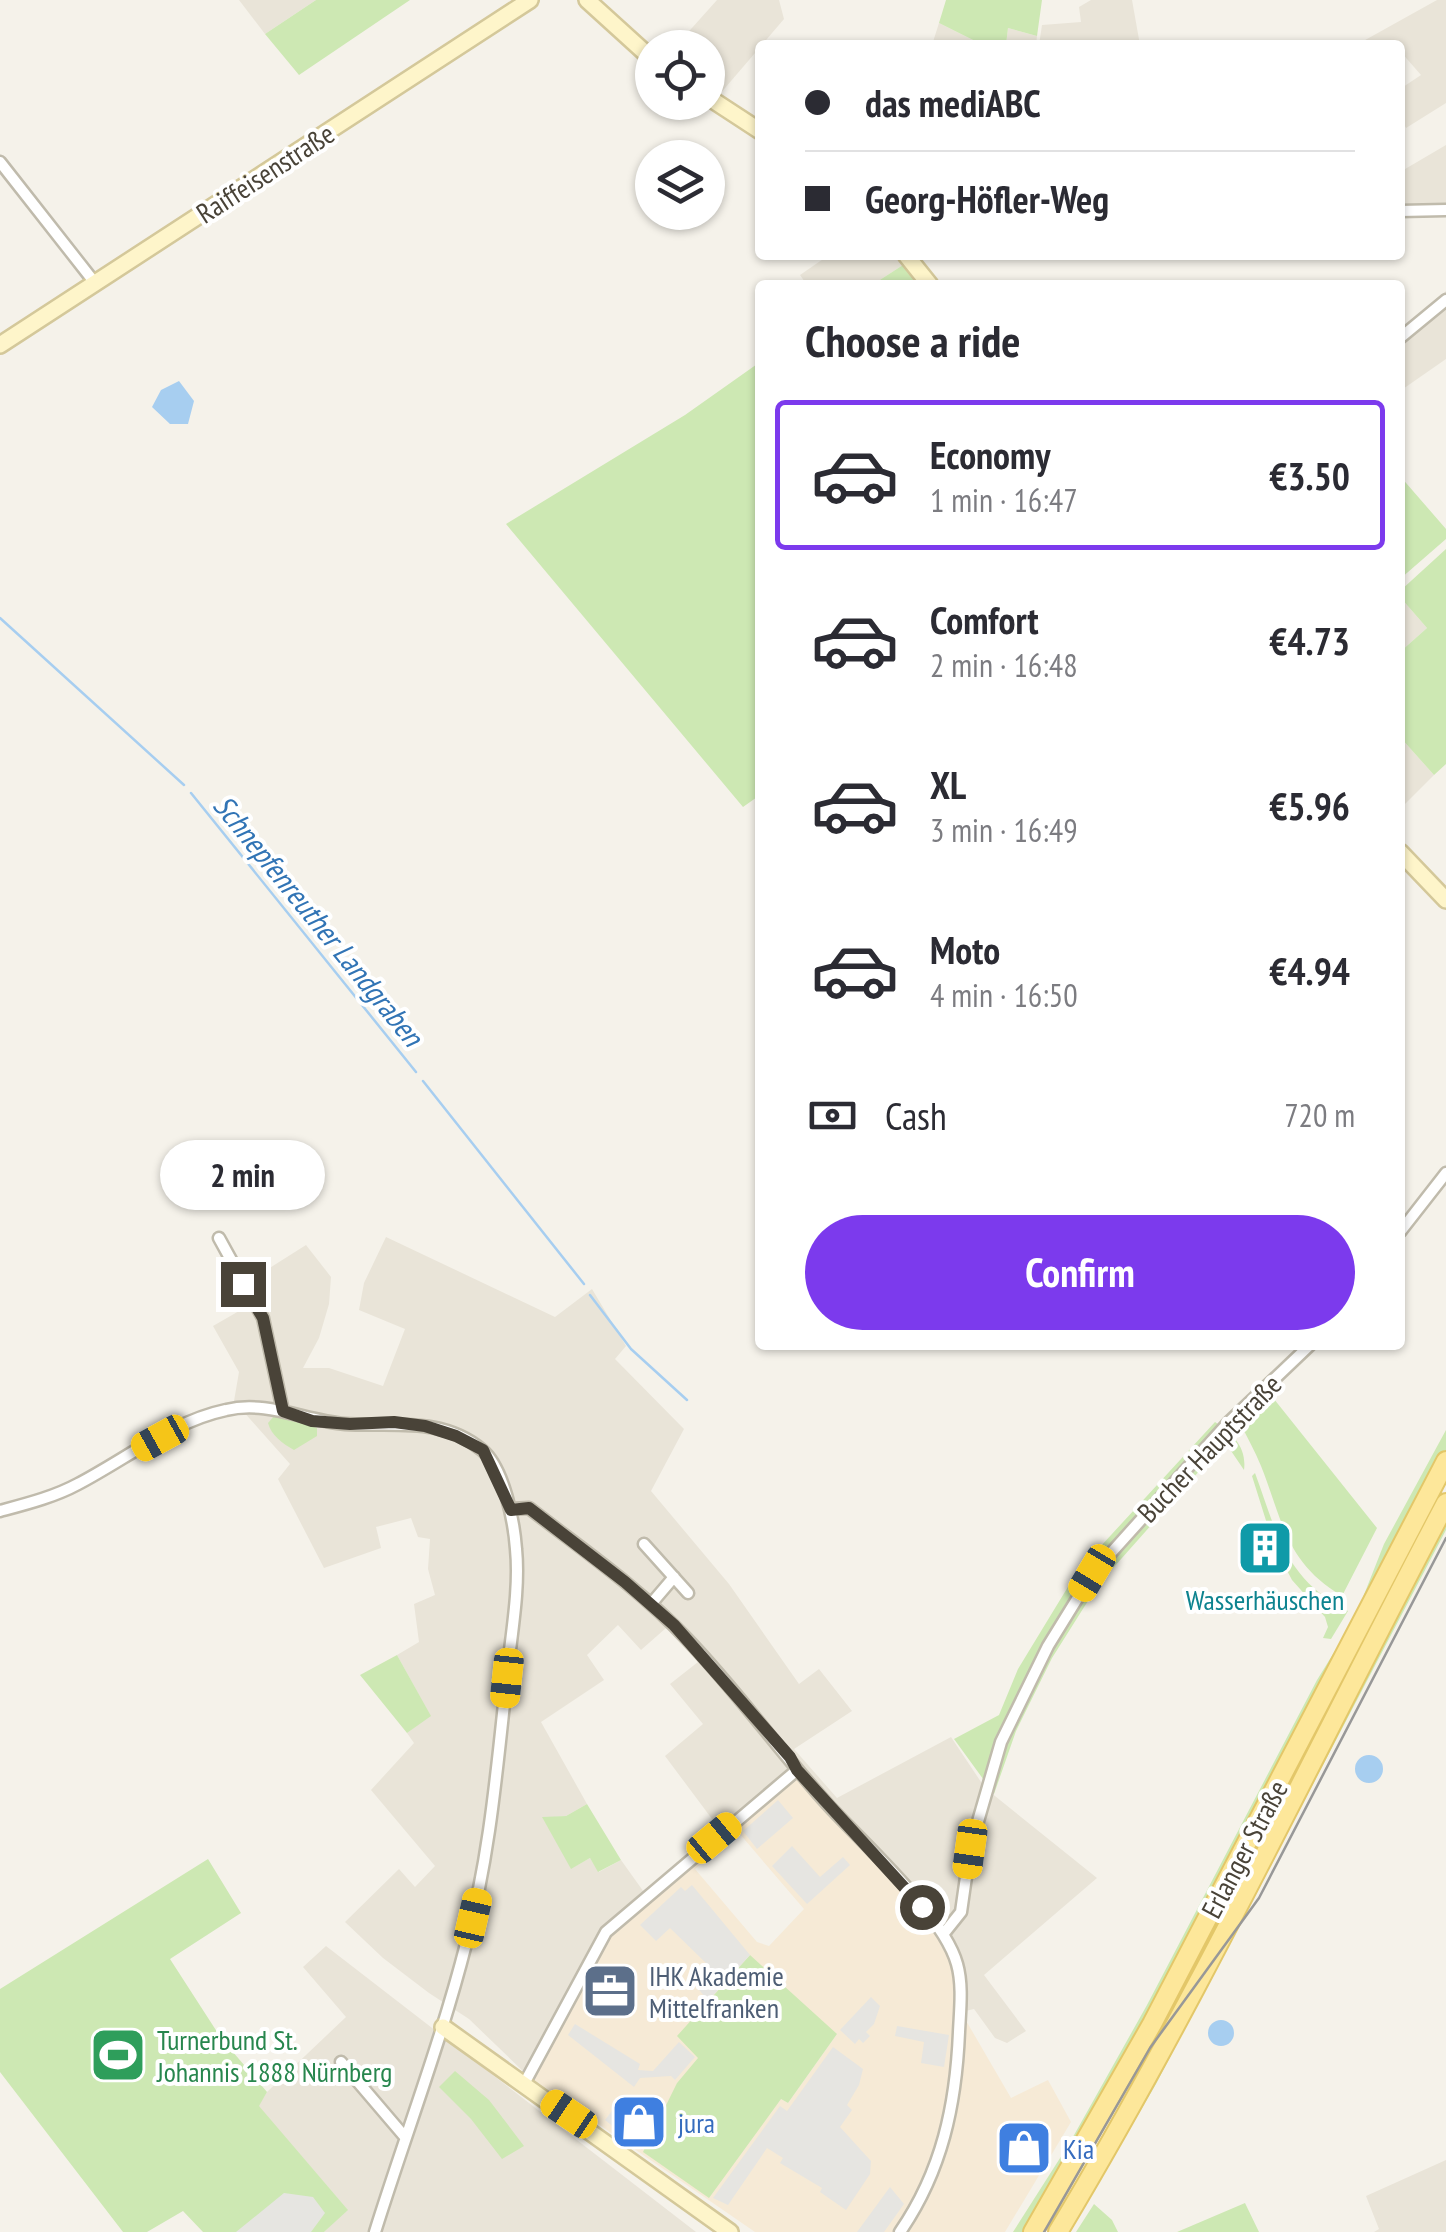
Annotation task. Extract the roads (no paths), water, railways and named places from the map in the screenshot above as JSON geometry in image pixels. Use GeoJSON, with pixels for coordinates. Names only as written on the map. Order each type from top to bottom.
{"type":"FeatureCollection","features":[{"type":"Feature","properties":{"kind":"main road","name":"Erlanger Straße"},"geometry":{"type":"LineString","coordinates":[[1033,2232],[1152,2024],[1446,1461]]}},
{"type":"Feature","properties":{"kind":"main road","name":"Erlanger Straße"},"geometry":{"type":"LineString","coordinates":[[1058,2232],[1175,2026],[1446,1503]]}},
{"type":"Feature","properties":{"kind":"street","name":"Raiffeisenstraße"},"geometry":{"type":"LineString","coordinates":[[0,345],[530,0]]}},
{"type":"Feature","properties":{"kind":"street"},"geometry":{"type":"LineString","coordinates":[[586,0],[635,44]]}},
{"type":"Feature","properties":{"kind":"street"},"geometry":{"type":"LineString","coordinates":[[725,108],[755,129]]}},
{"type":"Feature","properties":{"kind":"street"},"geometry":{"type":"LineString","coordinates":[[0,162],[95,284]]}},
{"type":"Feature","properties":{"kind":"street"},"geometry":{"type":"LineString","coordinates":[[1405,210],[1446,210]]}},
{"type":"Feature","properties":{"kind":"street"},"geometry":{"type":"LineString","coordinates":[[910,260],[926,280]]}},
{"type":"Feature","properties":{"kind":"street"},"geometry":{"type":"LineString","coordinates":[[1405,334],[1446,300]]}},
{"type":"Feature","properties":{"kind":"street"},"geometry":{"type":"LineString","coordinates":[[1405,857],[1446,900]]}},
{"type":"Feature","properties":{"kind":"street"},"geometry":{"type":"LineString","coordinates":[[1405,1226],[1446,1173]]}},
{"type":"Feature","properties":{"kind":"street"},"geometry":{"type":"LineString","coordinates":[[219,1238],[263,1318],[283,1411]]}},
{"type":"Feature","properties":{"kind":"street","name":"Bucher Hauptstraße"},"geometry":{"type":"LineString","coordinates":[[945,1932],[961,1912],[970,1849],[1002,1742],[1048,1646],[1092,1573],[1228,1423],[1305,1350]]}},
{"type":"Feature","properties":{"kind":"street"},"geometry":{"type":"LineString","coordinates":[[0,1511],[74,1486],[190,1422],[228,1409],[261,1407],[312,1421],[425,1426],[483,1450],[511,1510],[516,1573],[486,1866],[442,2027],[375,2232]]}},
{"type":"Feature","properties":{"kind":"street"},"geometry":{"type":"LineString","coordinates":[[511,1510],[529,1508],[650,1604],[702,1654],[797,1770],[945,1932],[956,1962],[961,2008],[953,2105],[937,2164],[920,2203],[900,2232]]}},
{"type":"Feature","properties":{"kind":"street"},"geometry":{"type":"LineString","coordinates":[[644,1544],[688,1593]]}},
{"type":"Feature","properties":{"kind":"street"},"geometry":{"type":"LineString","coordinates":[[650,1604],[674,1577]]}},
{"type":"Feature","properties":{"kind":"street"},"geometry":{"type":"LineString","coordinates":[[524,2084],[606,1932],[797,1770]]}},
{"type":"Feature","properties":{"kind":"street"},"geometry":{"type":"LineString","coordinates":[[442,2027],[730,2232]]}},
{"type":"Feature","properties":{"kind":"street"},"geometry":{"type":"LineString","coordinates":[[341,2062],[406,2137]]}},
{"type":"Feature","properties":{"kind":"water"},"geometry":{"type":"Polygon","coordinates":[[[179,381],[194,401],[188,424],[170,424],[152,407],[161,390],[179,381]]]}},
{"type":"Feature","properties":{"kind":"water"},"geometry":{"type":"Polygon","coordinates":[[[1369,1755],[1379,1759],[1383,1769],[1379,1779],[1369,1783],[1359,1779],[1355,1769],[1359,1759],[1369,1755]]]}},
{"type":"Feature","properties":{"kind":"water"},"geometry":{"type":"Polygon","coordinates":[[[1221,2020],[1230,2024],[1234,2033],[1230,2042],[1221,2046],[1212,2042],[1208,2033],[1212,2024],[1221,2020]]]}},
{"type":"Feature","properties":{"kind":"waterway","name":"Schnepfenreuther Landgraben"},"geometry":{"type":"LineString","coordinates":[[0,618],[184,785]]}},
{"type":"Feature","properties":{"kind":"waterway","name":"Schnepfenreuther Landgraben"},"geometry":{"type":"LineString","coordinates":[[191,793],[416,1072]]}},
{"type":"Feature","properties":{"kind":"waterway","name":"Schnepfenreuther Landgraben"},"geometry":{"type":"LineString","coordinates":[[423,1081],[584,1284]]}},
{"type":"Feature","properties":{"kind":"waterway","name":"Schnepfenreuther Landgraben"},"geometry":{"type":"LineString","coordinates":[[590,1295],[631,1349],[687,1400]]}},
{"type":"Feature","properties":{"kind":"tram line"},"geometry":{"type":"LineString","coordinates":[[1044,2232],[1150,2048],[1259,1898],[1446,1538]]}},
{"type":"Feature","properties":{"kind":"place","name":"Wasserhäuschen"},"geometry":{"type":"Point","coordinates":[1265,1548]}},
{"type":"Feature","properties":{"kind":"place","name":"IHK Akademie Mittelfranken"},"geometry":{"type":"Point","coordinates":[610,1991]}},
{"type":"Feature","properties":{"kind":"place","name":"Turnerbund St. Johannis 1888 Nürnberg"},"geometry":{"type":"Point","coordinates":[118,2055]}},
{"type":"Feature","properties":{"kind":"place","name":"jura"},"geometry":{"type":"Point","coordinates":[639,2122]}},
{"type":"Feature","properties":{"kind":"place","name":"Kia"},"geometry":{"type":"Point","coordinates":[1024,2148]}}]}
